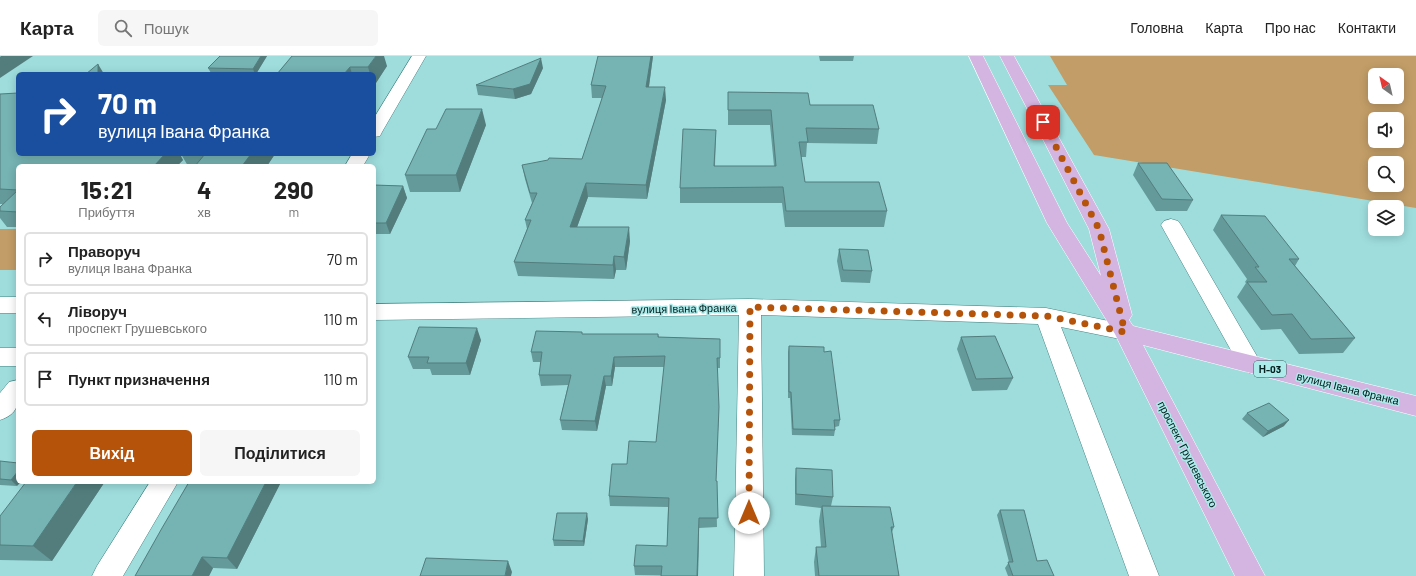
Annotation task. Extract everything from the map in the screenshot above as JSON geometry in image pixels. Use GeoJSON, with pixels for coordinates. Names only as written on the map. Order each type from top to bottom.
{"type":"FeatureCollection","features":[{"type":"Feature","properties":{"kind":"main road","name":"проспект Грушевського"},"geometry":{"type":"LineString","coordinates":[[976,56],[1057,223],[1125,332],[1250,576]]}},
{"type":"Feature","properties":{"kind":"main road","name":"проспект Грушевського"},"geometry":{"type":"LineString","coordinates":[[1007,56],[1099,229],[1125,332]]}},
{"type":"Feature","properties":{"kind":"main road","name":"вулиця Івана Франка"},"geometry":{"type":"LineString","coordinates":[[1125,332],[1416,406]]}},
{"type":"Feature","properties":{"kind":"street"},"geometry":{"type":"LineString","coordinates":[[376,129],[419,56]]}},
{"type":"Feature","properties":{"kind":"street"},"geometry":{"type":"LineString","coordinates":[[1171,225],[1250,364]]}},
{"type":"Feature","properties":{"kind":"street"},"geometry":{"type":"LineString","coordinates":[[0,305],[16,306]]}},
{"type":"Feature","properties":{"kind":"street"},"geometry":{"type":"LineString","coordinates":[[749,576],[750,307]]}},
{"type":"Feature","properties":{"kind":"street","name":"вулиця Івана Франка"},"geometry":{"type":"LineString","coordinates":[[376,312],[750,307],[1046,316],[1125,332]]}},
{"type":"Feature","properties":{"kind":"street"},"geometry":{"type":"LineString","coordinates":[[1046,316],[1144,576]]}},
{"type":"Feature","properties":{"kind":"street"},"geometry":{"type":"LineString","coordinates":[[0,357],[16,357]]}},
{"type":"Feature","properties":{"kind":"street"},"geometry":{"type":"LineString","coordinates":[[0,410],[16,391]]}},
{"type":"Feature","properties":{"kind":"street"},"geometry":{"type":"LineString","coordinates":[[107,576],[163,484]]}},
{"type":"Feature","properties":{"kind":"shaded area"},"geometry":{"type":"Polygon","coordinates":[[[1050,56],[1416,56],[1416,208],[1404,206],[1404,200],[1368,200],[1094,155],[1048,85],[1067,85],[1050,56]]]}},
{"type":"Feature","properties":{"kind":"shaded area"},"geometry":{"type":"Polygon","coordinates":[[[0,229],[16,229],[16,270],[0,270],[0,229]]]}},
{"type":"Feature","properties":{"kind":"building"},"geometry":{"type":"Polygon","coordinates":[[[220,56],[261,56],[253,69],[208,68],[220,56]]]}},
{"type":"Feature","properties":{"kind":"building"},"geometry":{"type":"Polygon","coordinates":[[[292,56],[376,56],[368,67],[350,67],[346,72],[279,72],[292,56]]]}},
{"type":"Feature","properties":{"kind":"building"},"geometry":{"type":"Polygon","coordinates":[[[598,56],[651,56],[646,87],[665,87],[646,185],[586,183],[570,227],[629,227],[624,257],[614,256],[613,265],[514,262],[531,220],[525,220],[537,193],[530,193],[522,165],[548,160],[549,158],[582,159],[606,86],[591,85],[598,56]]]}},
{"type":"Feature","properties":{"kind":"building"},"geometry":{"type":"Polygon","coordinates":[[[541,58],[530,84],[513,89],[476,85],[541,58]]]}},
{"type":"Feature","properties":{"kind":"building"},"geometry":{"type":"Polygon","coordinates":[[[98,64],[98,72],[88,72],[98,64]]]}},
{"type":"Feature","properties":{"kind":"building"},"geometry":{"type":"Polygon","coordinates":[[[728,92],[808,93],[810,105],[873,105],[879,129],[806,128],[808,142],[799,142],[805,182],[879,182],[887,211],[786,211],[783,187],[680,188],[683,129],[716,130],[714,166],[776,166],[771,110],[728,110],[728,92]]]}},
{"type":"Feature","properties":{"kind":"building"},"geometry":{"type":"Polygon","coordinates":[[[16,93],[16,156],[163,156],[156,164],[16,164],[16,190],[0,189],[0,94],[16,93]]]}},
{"type":"Feature","properties":{"kind":"building"},"geometry":{"type":"Polygon","coordinates":[[[446,109],[482,109],[456,175],[405,175],[427,129],[436,129],[446,109]]]}},
{"type":"Feature","properties":{"kind":"building"},"geometry":{"type":"Polygon","coordinates":[[[203,156],[250,156],[244,164],[197,164],[203,156]]]}},
{"type":"Feature","properties":{"kind":"building"},"geometry":{"type":"Polygon","coordinates":[[[1138,163],[1167,163],[1193,200],[1162,199],[1138,163]]]}},
{"type":"Feature","properties":{"kind":"building"},"geometry":{"type":"Polygon","coordinates":[[[376,185],[403,186],[386,223],[376,223],[376,185]]]}},
{"type":"Feature","properties":{"kind":"building"},"geometry":{"type":"Polygon","coordinates":[[[16,192],[16,212],[0,211],[0,207],[16,192]]]}},
{"type":"Feature","properties":{"kind":"building"},"geometry":{"type":"Polygon","coordinates":[[[1221,215],[1265,216],[1299,259],[1289,259],[1355,338],[1311,339],[1292,314],[1272,315],[1247,282],[1267,282],[1255,267],[1259,267],[1221,215]]]}},
{"type":"Feature","properties":{"kind":"building"},"geometry":{"type":"Polygon","coordinates":[[[839,249],[868,250],[872,271],[843,270],[839,249]]]}},
{"type":"Feature","properties":{"kind":"building"},"geometry":{"type":"Polygon","coordinates":[[[419,327],[477,328],[466,363],[427,363],[429,357],[408,357],[419,327]]]}},
{"type":"Feature","properties":{"kind":"building"},"geometry":{"type":"Polygon","coordinates":[[[536,331],[582,332],[582,334],[658,334],[658,337],[720,339],[720,358],[717,358],[719,407],[716,481],[718,518],[699,518],[697,576],[661,576],[662,566],[634,566],[636,545],[667,546],[669,498],[609,496],[612,464],[627,464],[629,441],[656,442],[665,356],[614,357],[611,376],[604,376],[595,421],[560,420],[571,375],[539,375],[542,352],[531,352],[536,331]]]}},
{"type":"Feature","properties":{"kind":"building"},"geometry":{"type":"Polygon","coordinates":[[[995,336],[1013,378],[976,379],[961,337],[995,336]]]}},
{"type":"Feature","properties":{"kind":"building"},"geometry":{"type":"Polygon","coordinates":[[[789,346],[824,347],[824,352],[831,351],[840,420],[834,420],[835,430],[793,429],[791,392],[789,392],[789,346]]]}},
{"type":"Feature","properties":{"kind":"building"},"geometry":{"type":"Polygon","coordinates":[[[1269,403],[1289,420],[1268,431],[1247,413],[1269,403]]]}},
{"type":"Feature","properties":{"kind":"building"},"geometry":{"type":"Polygon","coordinates":[[[0,461],[16,463],[16,474],[11,480],[0,479],[0,461]]]}},
{"type":"Feature","properties":{"kind":"building"},"geometry":{"type":"Polygon","coordinates":[[[796,468],[832,470],[833,497],[796,494],[796,468]]]}},
{"type":"Feature","properties":{"kind":"building"},"geometry":{"type":"Polygon","coordinates":[[[24,484],[76,484],[33,546],[0,545],[0,516],[24,484]]]}},
{"type":"Feature","properties":{"kind":"building"},"geometry":{"type":"Polygon","coordinates":[[[188,484],[265,484],[227,558],[202,557],[192,576],[135,576],[188,484]]]}},
{"type":"Feature","properties":{"kind":"building"},"geometry":{"type":"Polygon","coordinates":[[[822,506],[890,507],[894,527],[891,527],[899,576],[819,576],[816,547],[826,547],[822,506]]]}},
{"type":"Feature","properties":{"kind":"building"},"geometry":{"type":"Polygon","coordinates":[[[1000,510],[1024,510],[1037,561],[1047,560],[1054,576],[1013,576],[1008,562],[1013,562],[1000,510]]]}},
{"type":"Feature","properties":{"kind":"building"},"geometry":{"type":"Polygon","coordinates":[[[557,513],[587,513],[583,541],[553,540],[557,513]]]}},
{"type":"Feature","properties":{"kind":"building"},"geometry":{"type":"Polygon","coordinates":[[[426,558],[508,561],[505,576],[420,576],[426,558]]]}},
{"type":"Feature","properties":{"kind":"route"},"geometry":{"type":"LineString","coordinates":[[749,513],[750,307],[1046,316],[1125,332],[1099,229],[1043,122]]}}]}
